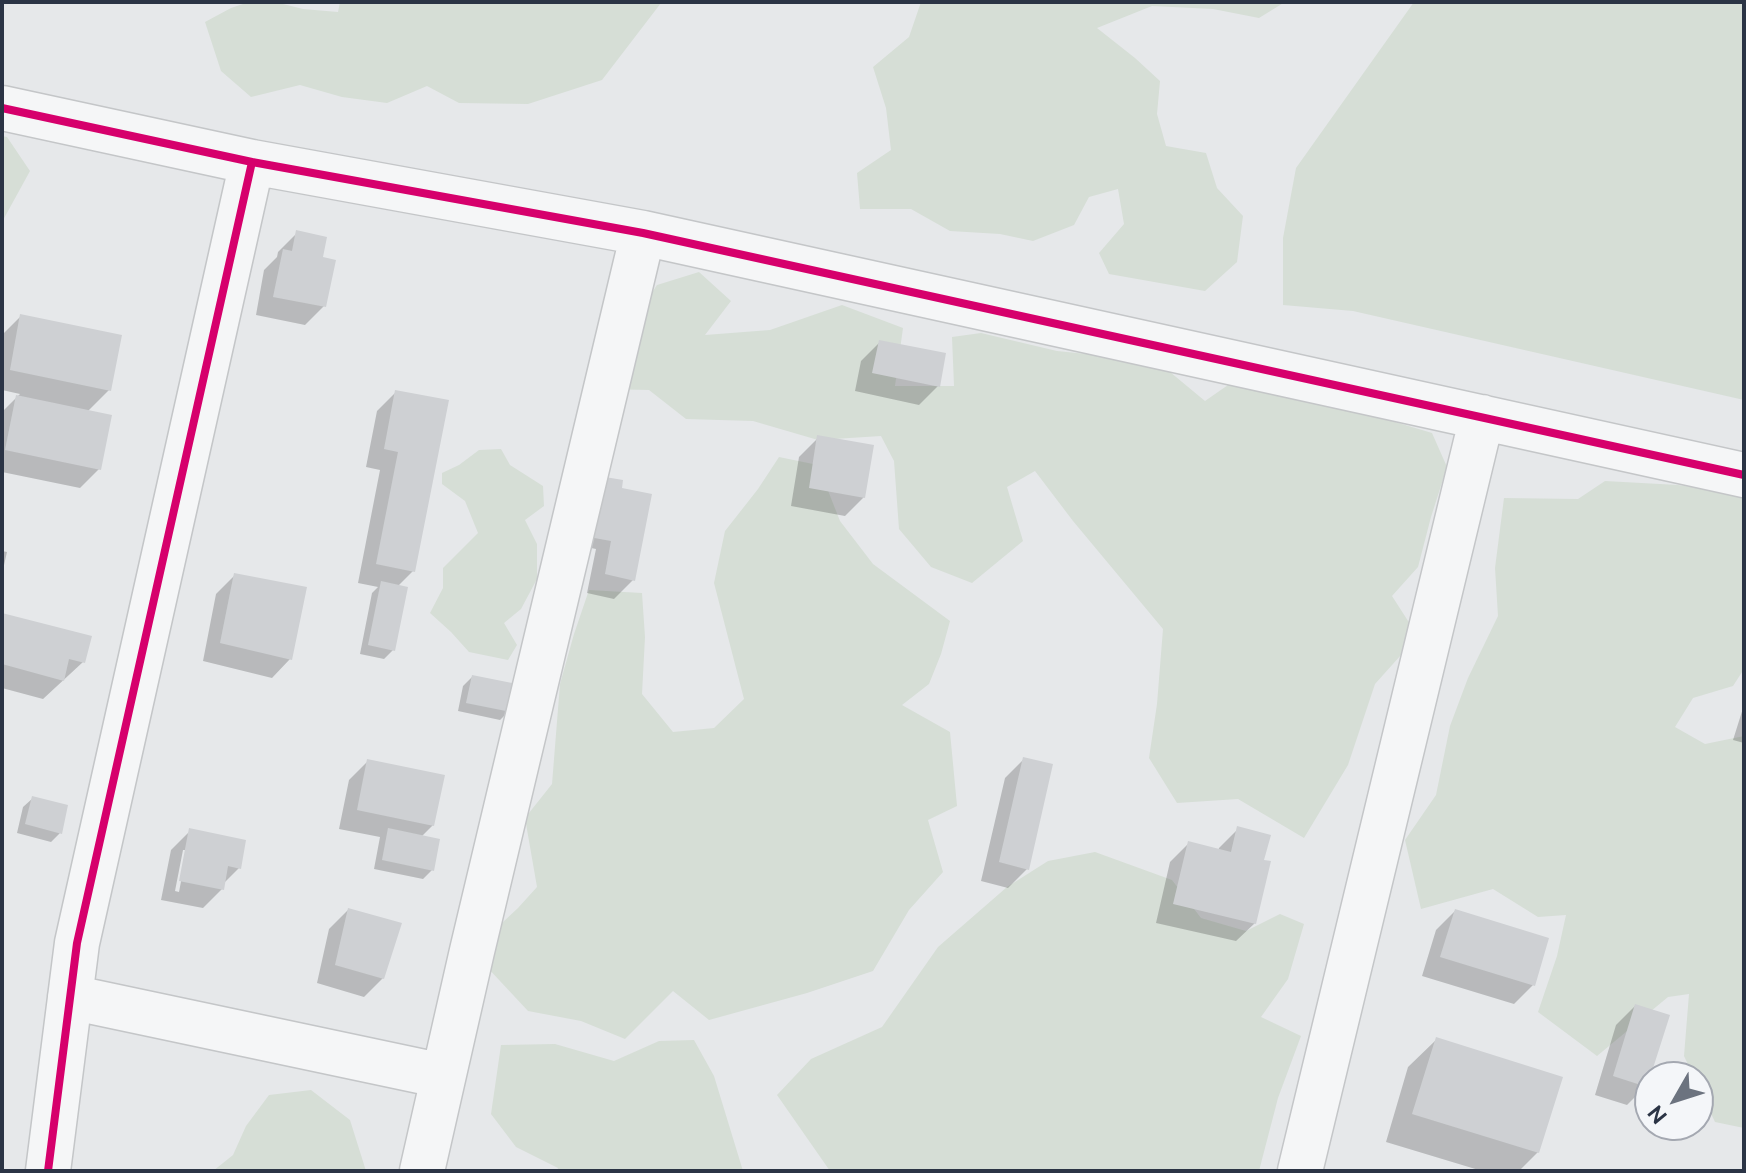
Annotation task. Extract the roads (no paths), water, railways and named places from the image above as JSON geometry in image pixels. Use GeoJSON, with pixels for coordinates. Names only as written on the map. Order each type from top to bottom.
{"type":"FeatureCollection","features":[{"type":"Feature","properties":{"kind":"street"},"geometry":{"type":"LineString","coordinates":[[2,108],[252,162],[643,233],[1744,475]]}},
{"type":"Feature","properties":{"kind":"street"},"geometry":{"type":"LineString","coordinates":[[48,1171],[77,943],[252,162]]}},
{"type":"Feature","properties":{"kind":"street"},"geometry":{"type":"LineString","coordinates":[[422,1171],[643,233]]}},
{"type":"Feature","properties":{"kind":"street"},"geometry":{"type":"LineString","coordinates":[[1300,1171],[1482,417]]}},
{"type":"Feature","properties":{"kind":"street"},"geometry":{"type":"LineString","coordinates":[[70,997],[443,1076]]}}]}
